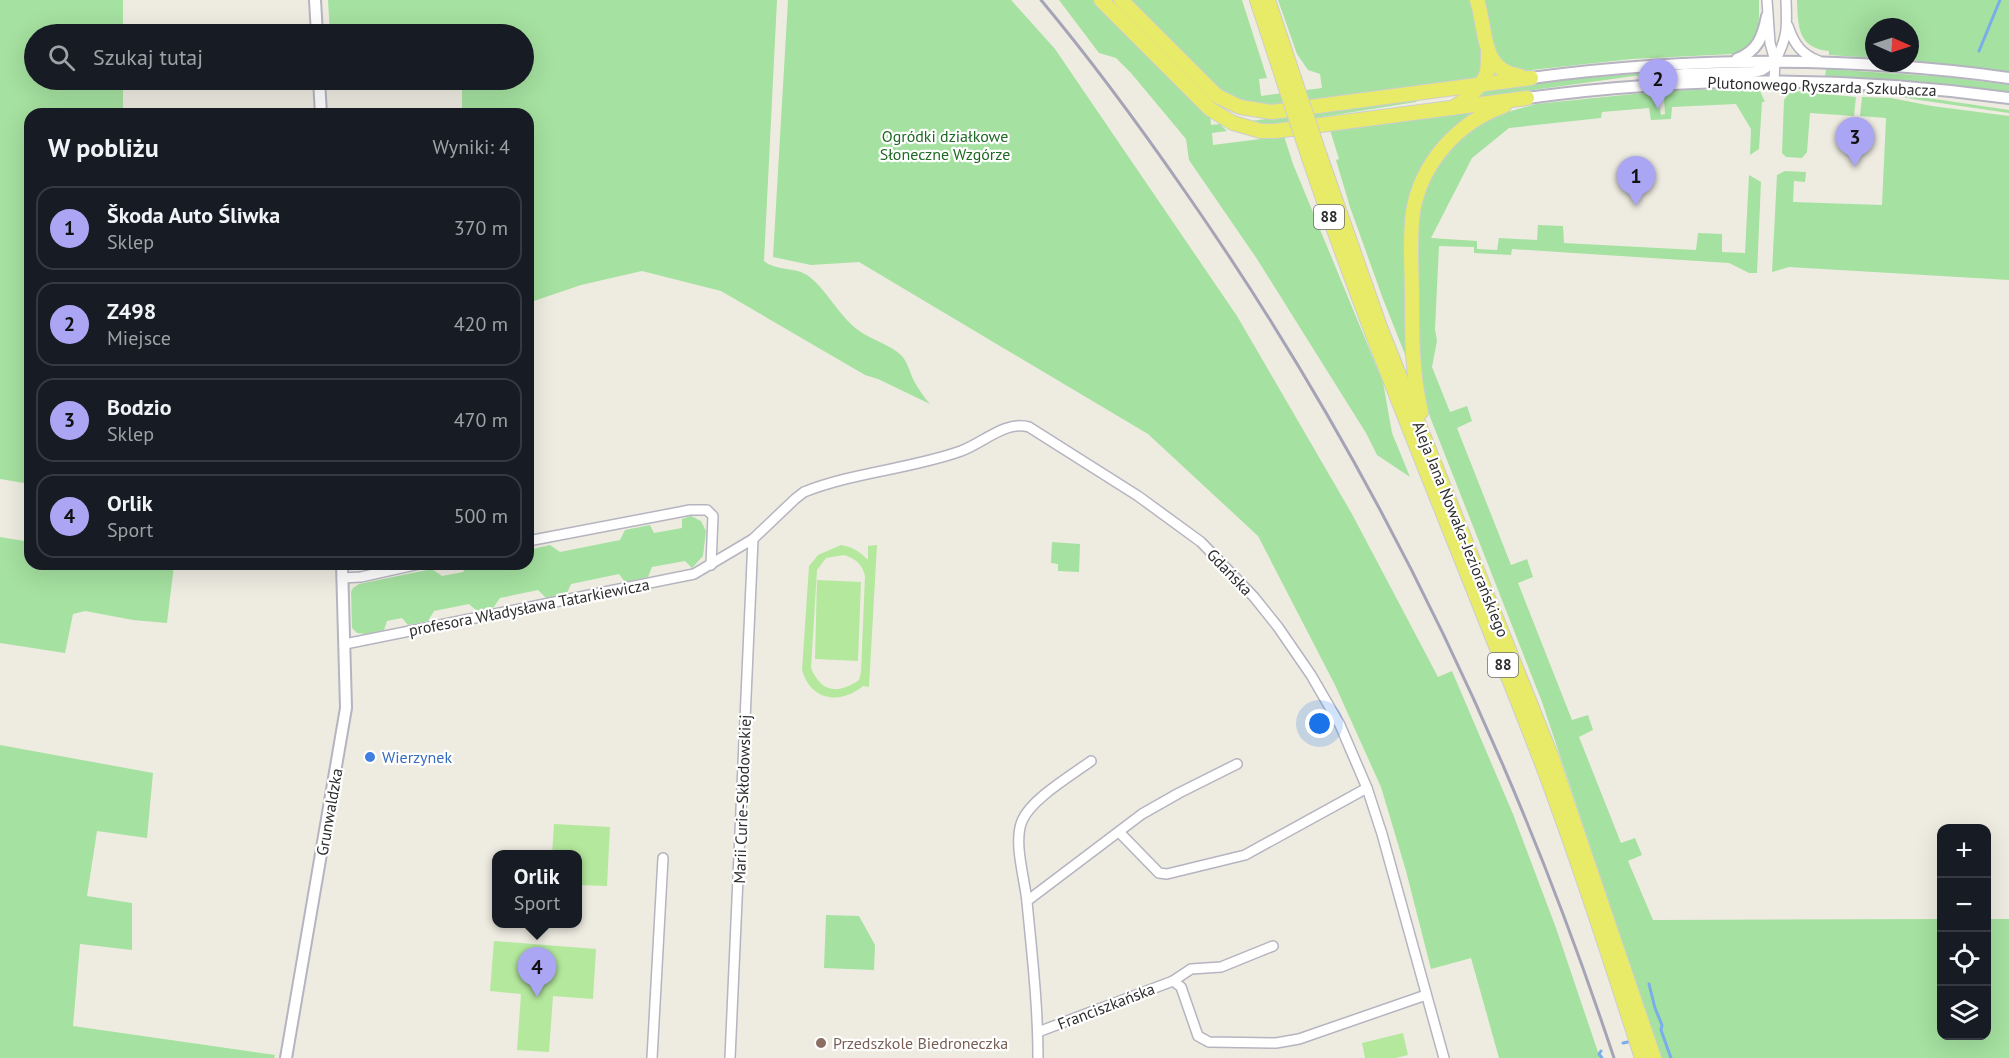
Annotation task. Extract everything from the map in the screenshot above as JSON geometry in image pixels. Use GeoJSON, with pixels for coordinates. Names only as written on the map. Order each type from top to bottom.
{"type":"FeatureCollection","features":[{"type":"Feature","properties":{"kind":"main road"},"geometry":{"type":"LineString","coordinates":[[1101,0],[1210,109],[1233,123],[1247,128],[1275,131],[1527,98]]}},
{"type":"Feature","properties":{"kind":"main road"},"geometry":{"type":"LineString","coordinates":[[1121,0],[1217,96],[1240,108],[1272,112],[1531,78]]}},
{"type":"Feature","properties":{"kind":"main road","name":"Aleja Jana Nowaka-Jeziorańskiego"},"geometry":{"type":"LineString","coordinates":[[1257,0],[1288,78],[1315,157],[1369,328],[1541,762],[1642,1058]]}},
{"type":"Feature","properties":{"kind":"main road","name":"Aleja Jana Nowaka-Jeziorańskiego"},"geometry":{"type":"LineString","coordinates":[[1268,0],[1288,78]]}},
{"type":"Feature","properties":{"kind":"main road"},"geometry":{"type":"LineString","coordinates":[[1451,109],[1466,99],[1480,84],[1487,71],[1488,52],[1477,0]]}},
{"type":"Feature","properties":{"kind":"main road"},"geometry":{"type":"LineString","coordinates":[[1488,52],[1495,65],[1504,72],[1531,78]]}},
{"type":"Feature","properties":{"kind":"main road"},"geometry":{"type":"LineString","coordinates":[[1432,457],[1419,406],[1413,368],[1412,223],[1417,196],[1428,171],[1444,147],[1459,132],[1475,120],[1499,108],[1527,98]]}},
{"type":"Feature","properties":{"kind":"main road","name":"Aleja Jana Nowaka-Jeziorańskiego"},"geometry":{"type":"LineString","coordinates":[[1315,157],[1552,758],[1654,1058]]}},
{"type":"Feature","properties":{"kind":"street"},"geometry":{"type":"LineString","coordinates":[[315,0],[316,24]]}},
{"type":"Feature","properties":{"kind":"street"},"geometry":{"type":"LineString","coordinates":[[1767,0],[1770,43],[1775,61],[1774,81]]}},
{"type":"Feature","properties":{"kind":"street"},"geometry":{"type":"LineString","coordinates":[[1574,92],[1671,75],[1762,70],[1775,61],[1785,42],[1786,0]]}},
{"type":"Feature","properties":{"kind":"street"},"geometry":{"type":"LineString","coordinates":[[1729,61],[1745,56],[1755,48],[1763,36],[1767,16]]}},
{"type":"Feature","properties":{"kind":"street"},"geometry":{"type":"LineString","coordinates":[[1787,22],[1798,49],[1821,62]]}},
{"type":"Feature","properties":{"kind":"street","name":"Plutonowego Ryszarda Szkubacza"},"geometry":{"type":"LineString","coordinates":[[1531,78],[1634,66],[1729,61],[1821,62],[1939,69],[2009,78]]}},
{"type":"Feature","properties":{"kind":"street","name":"Plutonowego Ryszarda Szkubacza"},"geometry":{"type":"LineString","coordinates":[[1527,98],[1682,83],[1774,81],[1928,88],[2009,98]]}},
{"type":"Feature","properties":{"kind":"street"},"geometry":{"type":"LineString","coordinates":[[320,90],[321,108]]}},
{"type":"Feature","properties":{"kind":"street","name":"profesora Władysława Tatarkiewicza"},"geometry":{"type":"LineString","coordinates":[[345,644],[694,574],[753,539],[804,492],[949,455],[976,445],[1007,427],[1022,424]]}},
{"type":"Feature","properties":{"kind":"street","name":"Gdańska"},"geometry":{"type":"LineString","coordinates":[[1022,424],[1036,430],[1167,516],[1200,542],[1254,597],[1311,675],[1340,725],[1367,788],[1382,834],[1444,1058]]}},
{"type":"Feature","properties":{"kind":"street"},"geometry":{"type":"LineString","coordinates":[[534,540],[690,510],[707,510],[713,516],[711,565]]}},
{"type":"Feature","properties":{"kind":"street","name":"Marii Curie-Skłodowskiej"},"geometry":{"type":"LineString","coordinates":[[730,1058],[753,539]]}},
{"type":"Feature","properties":{"kind":"street","name":"Grunwaldzka"},"geometry":{"type":"LineString","coordinates":[[286,1058],[343,735],[347,691],[342,570]]}},
{"type":"Feature","properties":{"kind":"street"},"geometry":{"type":"LineString","coordinates":[[342,578],[362,577],[393,570]]}},
{"type":"Feature","properties":{"kind":"street"},"geometry":{"type":"LineString","coordinates":[[1038,1058],[1038,1032],[1027,901],[1019,848],[1022,820],[1049,791],[1091,761]]}},
{"type":"Feature","properties":{"kind":"street"},"geometry":{"type":"LineString","coordinates":[[1027,901],[1142,814],[1237,764]]}},
{"type":"Feature","properties":{"kind":"street"},"geometry":{"type":"LineString","coordinates":[[1119,832],[1159,873],[1167,874],[1245,855],[1367,788]]}},
{"type":"Feature","properties":{"kind":"street"},"geometry":{"type":"LineString","coordinates":[[652,1058],[663,858]]}},
{"type":"Feature","properties":{"kind":"street"},"geometry":{"type":"LineString","coordinates":[[1273,946],[1221,967],[1191,969],[1173,981],[1181,987],[1198,1036],[1209,1042],[1276,1043],[1299,1039],[1426,995]]}},
{"type":"Feature","properties":{"kind":"street","name":"Franciszkańska"},"geometry":{"type":"LineString","coordinates":[[1038,1032],[1173,981]]}},
{"type":"Feature","properties":{"kind":"green space"},"geometry":{"type":"Polygon","coordinates":[[[0,0],[123,0],[123,24],[24,24],[24,90],[123,90],[123,108],[24,108],[24,483],[0,479],[0,0]]]}},
{"type":"Feature","properties":{"kind":"green space"},"geometry":{"type":"Polygon","coordinates":[[[328,0],[777,0],[764,261],[807,275],[814,280],[851,324],[902,356],[916,384],[930,404],[865,375],[721,291],[642,271],[581,285],[534,301],[534,108],[462,108],[462,90],[534,90],[534,24],[329,24],[328,0]]]}},
{"type":"Feature","properties":{"kind":"green space","name":"Ogródki działkowe Słoneczne Wzgórze"},"geometry":{"type":"Polygon","coordinates":[[[788,0],[1011,0],[1055,49],[1237,316],[1352,514],[1438,677],[1452,671],[1513,814],[1556,928],[1600,1058],[1499,1058],[1471,958],[1431,969],[1406,871],[1381,787],[1335,685],[1258,536],[1148,434],[859,262],[811,265],[773,257],[788,0]]]}},
{"type":"Feature","properties":{"kind":"green space"},"geometry":{"type":"Polygon","coordinates":[[[1059,0],[1094,0],[1210,114],[1211,125],[1220,124],[1227,131],[1212,133],[1213,145],[1284,136],[1293,164],[1383,382],[1392,433],[1410,477],[1377,455],[1366,433],[1257,259],[1189,160],[1186,139],[1116,58],[1099,53],[1059,0]]]}},
{"type":"Feature","properties":{"kind":"green space"},"geometry":{"type":"Polygon","coordinates":[[[1128,0],[1242,0],[1267,78],[1259,79],[1261,96],[1322,88],[1320,74],[1308,70],[1297,54],[1278,0],[1472,0],[1483,70],[1479,79],[1276,105],[1248,104],[1220,90],[1128,0]]]}},
{"type":"Feature","properties":{"kind":"green space"},"geometry":{"type":"Polygon","coordinates":[[[1483,0],[1759,0],[1759,18],[1754,40],[1733,54],[1632,59],[1522,71],[1515,70],[1495,56],[1483,0]]]}},
{"type":"Feature","properties":{"kind":"green space"},"geometry":{"type":"Polygon","coordinates":[[[1797,0],[2009,0],[2009,72],[1919,61],[1919,18],[1865,18],[1865,57],[1829,55],[1829,51],[1811,45],[1801,34],[1797,0]]]}},
{"type":"Feature","properties":{"kind":"green space"},"geometry":{"type":"Polygon","coordinates":[[[1826,69],[1946,77],[2009,85],[2009,92],[1923,82],[1825,76],[1826,69]]]}},
{"type":"Feature","properties":{"kind":"green space"},"geometry":{"type":"Polygon","coordinates":[[[1656,73],[1476,98],[1487,90],[1656,73]]]}},
{"type":"Feature","properties":{"kind":"green space"},"geometry":{"type":"Polygon","coordinates":[[[1751,88],[1760,91],[1765,102],[1762,102],[1759,149],[1750,155],[1751,129],[1736,104],[1672,107],[1671,119],[1651,120],[1649,108],[1602,112],[1601,118],[1509,128],[1472,158],[1431,238],[1477,241],[1477,249],[1497,250],[1499,238],[1537,240],[1538,225],[1563,226],[1564,243],[1696,250],[1698,233],[1722,234],[1722,252],[1745,253],[1749,175],[1761,182],[1757,273],[1749,273],[1729,263],[1512,249],[1511,255],[1474,253],[1474,247],[1439,246],[1435,329],[1437,341],[1432,367],[1450,412],[1467,406],[1472,421],[1457,428],[1511,565],[1527,559],[1533,577],[1518,583],[1572,720],[1588,715],[1593,730],[1579,737],[1621,843],[1635,838],[1642,855],[1628,861],[1653,920],[1937,919],[1937,1040],[1991,1040],[1991,919],[2009,919],[2009,1058],[1661,1058],[1542,702],[1425,404],[1419,378],[1417,227],[1421,201],[1432,173],[1458,139],[1476,126],[1501,114],[1536,104],[1653,92],[1658,97],[1661,115],[1665,114],[1664,98],[1668,91],[1751,88]]]}},
{"type":"Feature","properties":{"kind":"green space"},"geometry":{"type":"Polygon","coordinates":[[[1827,89],[1894,93],[2009,110],[2009,113],[1891,94],[1827,91],[1827,89]]]}},
{"type":"Feature","properties":{"kind":"green space"},"geometry":{"type":"Polygon","coordinates":[[[1795,91],[1856,97],[1854,116],[1810,113],[1807,152],[1802,158],[1786,157],[1782,153],[1784,100],[1789,93],[1795,91]]]}},
{"type":"Feature","properties":{"kind":"green space"},"geometry":{"type":"Polygon","coordinates":[[[1862,97],[1891,98],[2009,116],[2009,280],[1789,267],[1772,272],[1777,175],[1785,171],[1806,172],[1805,182],[1794,181],[1793,202],[1882,205],[1886,118],[1860,116],[1862,97]]]}},
{"type":"Feature","properties":{"kind":"green space"},"geometry":{"type":"Polygon","coordinates":[[[1416,99],[1416,102],[1268,126],[1243,122],[1416,99]]]}},
{"type":"Feature","properties":{"kind":"green space"},"geometry":{"type":"Polygon","coordinates":[[[1479,111],[1416,185],[1406,357],[1350,207],[1330,130],[1479,111]]]}},
{"type":"Feature","properties":{"kind":"green space"},"geometry":{"type":"Polygon","coordinates":[[[691,516],[701,521],[706,531],[703,556],[692,568],[685,561],[652,567],[648,577],[625,582],[619,574],[571,584],[567,593],[546,598],[538,590],[500,598],[493,608],[477,611],[469,604],[434,611],[428,621],[408,625],[402,618],[387,621],[384,630],[366,634],[357,633],[352,628],[351,592],[359,584],[427,570],[433,570],[442,576],[464,570],[534,570],[534,549],[550,545],[560,552],[620,540],[625,530],[650,525],[654,533],[682,528],[682,519],[691,516]]]}},
{"type":"Feature","properties":{"kind":"green space"},"geometry":{"type":"Polygon","coordinates":[[[0,537],[24,541],[24,570],[173,570],[167,623],[133,620],[85,611],[73,614],[65,653],[0,643],[0,537]]]}},
{"type":"Feature","properties":{"kind":"green space"},"geometry":{"type":"Polygon","coordinates":[[[1052,542],[1080,544],[1079,572],[1058,571],[1058,564],[1051,563],[1052,542]]]}},
{"type":"Feature","properties":{"kind":"green space"},"geometry":{"type":"Polygon","coordinates":[[[841,545],[856,550],[868,560],[868,546],[877,545],[869,687],[863,686],[845,696],[827,697],[819,694],[806,680],[802,670],[809,566],[818,555],[841,545]],[[844,555],[826,558],[817,570],[811,668],[820,682],[830,689],[851,685],[859,680],[861,672],[865,576],[855,560],[844,555]]]}},
{"type":"Feature","properties":{"kind":"green space"},"geometry":{"type":"Polygon","coordinates":[[[817,580],[861,582],[858,661],[815,659],[817,580]]]}},
{"type":"Feature","properties":{"kind":"green space"},"geometry":{"type":"Polygon","coordinates":[[[0,745],[153,773],[147,838],[97,831],[87,896],[132,903],[132,950],[80,944],[73,1026],[275,1055],[274,1058],[0,1058],[0,745]]]}},
{"type":"Feature","properties":{"kind":"green space"},"geometry":{"type":"Polygon","coordinates":[[[554,824],[610,827],[607,886],[582,885],[582,850],[552,850],[554,824]]]}},
{"type":"Feature","properties":{"kind":"green space"},"geometry":{"type":"Polygon","coordinates":[[[826,915],[859,916],[875,945],[874,970],[824,968],[826,915]]]}},
{"type":"Feature","properties":{"kind":"green space"},"geometry":{"type":"Polygon","coordinates":[[[494,941],[596,949],[593,999],[553,996],[549,1052],[517,1050],[521,994],[490,991],[494,941]]]}},
{"type":"Feature","properties":{"kind":"green space"},"geometry":{"type":"Polygon","coordinates":[[[1403,1033],[1408,1055],[1396,1058],[1365,1058],[1362,1043],[1403,1033]]]}},
{"type":"Feature","properties":{"kind":"waterway"},"geometry":{"type":"LineString","coordinates":[[1979,51],[2000,0]]}},
{"type":"Feature","properties":{"kind":"waterway"},"geometry":{"type":"LineString","coordinates":[[1649,984],[1671,1058]]}},
{"type":"Feature","properties":{"kind":"waterway"},"geometry":{"type":"LineString","coordinates":[[1623,1043],[1628,1042]]}},
{"type":"Feature","properties":{"kind":"waterway"},"geometry":{"type":"LineString","coordinates":[[1601,1051],[1599,1054],[1602,1058]]}},
{"type":"Feature","properties":{"kind":"railway"},"geometry":{"type":"LineString","coordinates":[[1041,0],[1132,117],[1252,291],[1375,500],[1482,718],[1530,830],[1574,943],[1614,1058]]}},
{"type":"Feature","properties":{"kind":"place","name":"Z498"},"geometry":{"type":"Point","coordinates":[1658,109]}},
{"type":"Feature","properties":{"kind":"place","name":"Bodzio"},"geometry":{"type":"Point","coordinates":[1855,167]}},
{"type":"Feature","properties":{"kind":"place","name":"Škoda Auto Śliwka"},"geometry":{"type":"Point","coordinates":[1636,206]}},
{"type":"Feature","properties":{"kind":"place","name":"Wierzynek"},"geometry":{"type":"Point","coordinates":[370,757]}},
{"type":"Feature","properties":{"kind":"place","name":"Orlik"},"geometry":{"type":"Point","coordinates":[537,997]}},
{"type":"Feature","properties":{"kind":"place","name":"Przedszkole Biedroneczka"},"geometry":{"type":"Point","coordinates":[821,1043]}}]}
